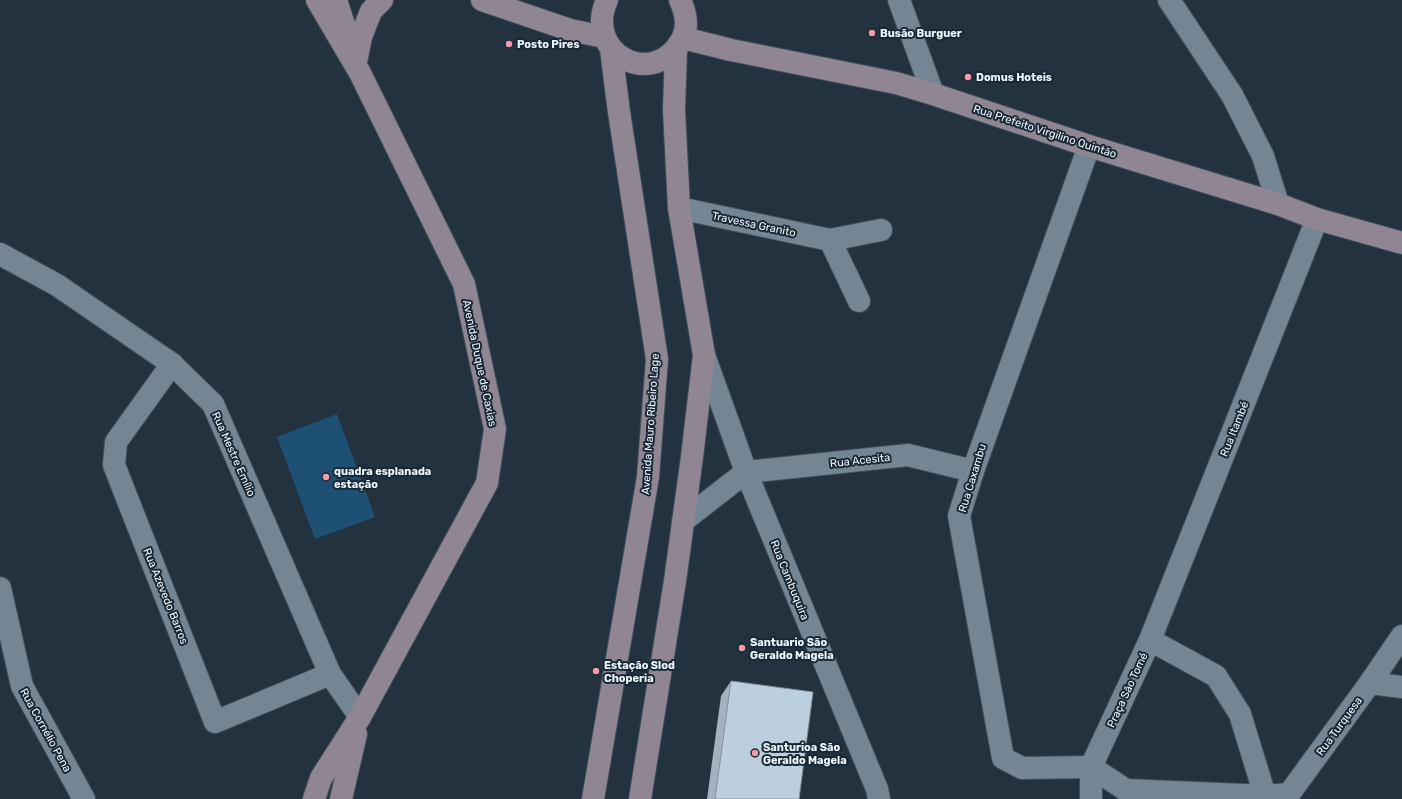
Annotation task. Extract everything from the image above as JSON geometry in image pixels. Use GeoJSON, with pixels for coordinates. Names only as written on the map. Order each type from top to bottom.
{"type":"FeatureCollection","features":[{"type":"Feature","properties":{"kind":"street","name":"Avenida Duque de Caxias"},"geometry":{"type":"LineString","coordinates":[[314,799],[321,778],[360,717],[487,483],[495,428],[464,284],[358,67],[317,0]]}},
{"type":"Feature","properties":{"kind":"street","name":"Avenida Duque de Caxias"},"geometry":{"type":"LineString","coordinates":[[336,0],[358,67]]}},
{"type":"Feature","properties":{"kind":"street"},"geometry":{"type":"LineString","coordinates":[[358,67],[361,37],[371,11],[382,0]]}},
{"type":"Feature","properties":{"kind":"street"},"geometry":{"type":"LineString","coordinates":[[482,0],[607,43],[622,58],[636,64],[651,64],[665,59],[679,44]]}},
{"type":"Feature","properties":{"kind":"street","name":"Avenida Mauro Ribeiro Lage"},"geometry":{"type":"LineString","coordinates":[[593,799],[648,477],[657,359],[619,112],[607,43],[602,25],[602,12],[606,0]]}},
{"type":"Feature","properties":{"kind":"street"},"geometry":{"type":"LineString","coordinates":[[640,799],[684,521],[704,355],[679,208],[674,110],[679,44],[686,26],[685,12],[680,0]]}},
{"type":"Feature","properties":{"kind":"street"},"geometry":{"type":"LineString","coordinates":[[899,0],[933,94]]}},
{"type":"Feature","properties":{"kind":"street"},"geometry":{"type":"LineString","coordinates":[[1168,0],[1232,95],[1263,156],[1278,204]]}},
{"type":"Feature","properties":{"kind":"street","name":"Rua Prefeito Virgilino Quintão"},"geometry":{"type":"LineString","coordinates":[[679,44],[731,50],[896,83],[1089,146],[1278,204],[1317,219],[1402,243]]}},
{"type":"Feature","properties":{"kind":"street","name":"Rua Caxambu"},"geometry":{"type":"LineString","coordinates":[[1089,146],[973,471],[959,516],[1003,758],[1022,768],[1091,767]]}},
{"type":"Feature","properties":{"kind":"street","name":"Travessa Granito"},"geometry":{"type":"LineString","coordinates":[[679,208],[830,240],[881,230]]}},
{"type":"Feature","properties":{"kind":"street","name":"Rua Itambé"},"geometry":{"type":"LineString","coordinates":[[1150,640],[1317,219]]}},
{"type":"Feature","properties":{"kind":"street"},"geometry":{"type":"LineString","coordinates":[[830,240],[859,301]]}},
{"type":"Feature","properties":{"kind":"street","name":"Rua Mestre Emílio"},"geometry":{"type":"LineString","coordinates":[[0,254],[57,285],[172,364],[213,404],[330,674],[360,717]]}},
{"type":"Feature","properties":{"kind":"street","name":"Rua Cambuquira"},"geometry":{"type":"LineString","coordinates":[[704,355],[746,472],[874,782],[879,799]]}},
{"type":"Feature","properties":{"kind":"street","name":"Rua Azevedo Barros"},"geometry":{"type":"LineString","coordinates":[[172,364],[116,442],[114,466],[215,722],[330,674]]}},
{"type":"Feature","properties":{"kind":"street","name":"Rua Acesita"},"geometry":{"type":"LineString","coordinates":[[746,472],[908,455],[973,471]]}},
{"type":"Feature","properties":{"kind":"street"},"geometry":{"type":"LineString","coordinates":[[684,521],[746,472]]}},
{"type":"Feature","properties":{"kind":"street","name":"Rua Cornélio Pena"},"geometry":{"type":"LineString","coordinates":[[0,588],[22,686],[84,799]]}},
{"type":"Feature","properties":{"kind":"street","name":"Rua Turquesa"},"geometry":{"type":"LineString","coordinates":[[1266,798],[1289,794],[1370,683],[1402,636]]}},
{"type":"Feature","properties":{"kind":"street","name":"Praça São Tomé"},"geometry":{"type":"LineString","coordinates":[[1091,767],[1150,640],[1216,676],[1240,714],[1266,798]]}},
{"type":"Feature","properties":{"kind":"street"},"geometry":{"type":"LineString","coordinates":[[1370,683],[1402,687]]}},
{"type":"Feature","properties":{"kind":"street","name":"Avenida Duque de Caxias"},"geometry":{"type":"LineString","coordinates":[[341,799],[360,717]]}},
{"type":"Feature","properties":{"kind":"street"},"geometry":{"type":"LineString","coordinates":[[1091,767],[1126,790],[1266,798]]}},
{"type":"Feature","properties":{"kind":"street"},"geometry":{"type":"LineString","coordinates":[[1091,767],[1091,799]]}},
{"type":"Feature","properties":{"kind":"shaded area","name":"quadra esplanada estação"},"geometry":{"type":"Polygon","coordinates":[[[337,414],[375,517],[315,539],[277,437],[337,414]]]}},
{"type":"Feature","properties":{"kind":"building","name":"Santurioa São Geraldo Magela"},"geometry":{"type":"Polygon","coordinates":[[[731,681],[813,692],[799,799],[715,799],[731,681]]]}},
{"type":"Feature","properties":{"kind":"place","name":"Busão Burguer"},"geometry":{"type":"Point","coordinates":[872,33]}},
{"type":"Feature","properties":{"kind":"place","name":"Posto Pires"},"geometry":{"type":"Point","coordinates":[509,44]}},
{"type":"Feature","properties":{"kind":"place","name":"Domus Hoteis"},"geometry":{"type":"Point","coordinates":[968,77]}},
{"type":"Feature","properties":{"kind":"place","name":"quadra esplanada estação"},"geometry":{"type":"Point","coordinates":[326,477]}},
{"type":"Feature","properties":{"kind":"place","name":"Santuario São Geraldo Magela"},"geometry":{"type":"Point","coordinates":[742,648]}},
{"type":"Feature","properties":{"kind":"place","name":"Estação Slod Choperia"},"geometry":{"type":"Point","coordinates":[596,671]}},
{"type":"Feature","properties":{"kind":"place","name":"Santurioa São Geraldo Magela"},"geometry":{"type":"Point","coordinates":[755,753]}}]}
